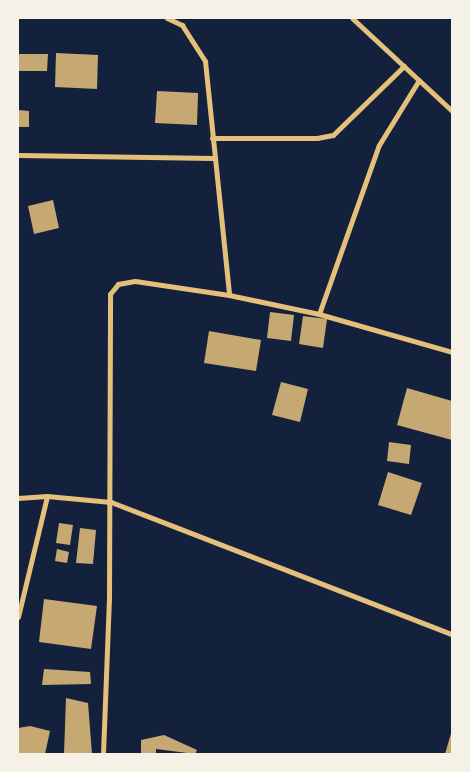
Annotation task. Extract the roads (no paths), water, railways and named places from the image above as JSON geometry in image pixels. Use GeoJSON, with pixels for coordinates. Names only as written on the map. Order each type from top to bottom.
{"type":"FeatureCollection","features":[{"type":"Feature","properties":{"kind":"street"},"geometry":{"type":"LineString","coordinates":[[167,18],[182,26],[205,62],[229,295]]}},
{"type":"Feature","properties":{"kind":"street"},"geometry":{"type":"LineString","coordinates":[[352,18],[452,111]]}},
{"type":"Feature","properties":{"kind":"street"},"geometry":{"type":"LineString","coordinates":[[212,138],[316,138],[333,135],[404,66]]}},
{"type":"Feature","properties":{"kind":"street"},"geometry":{"type":"LineString","coordinates":[[319,314],[379,145],[419,80]]}},
{"type":"Feature","properties":{"kind":"street"},"geometry":{"type":"LineString","coordinates":[[18,155],[214,158]]}},
{"type":"Feature","properties":{"kind":"street"},"geometry":{"type":"LineString","coordinates":[[103,754],[111,502],[110,294],[118,284],[135,281],[229,295],[319,314],[452,352]]}},
{"type":"Feature","properties":{"kind":"street"},"geometry":{"type":"LineString","coordinates":[[18,617],[47,496]]}},
{"type":"Feature","properties":{"kind":"street"},"geometry":{"type":"LineString","coordinates":[[18,498],[47,496],[111,502],[452,634]]}}]}
